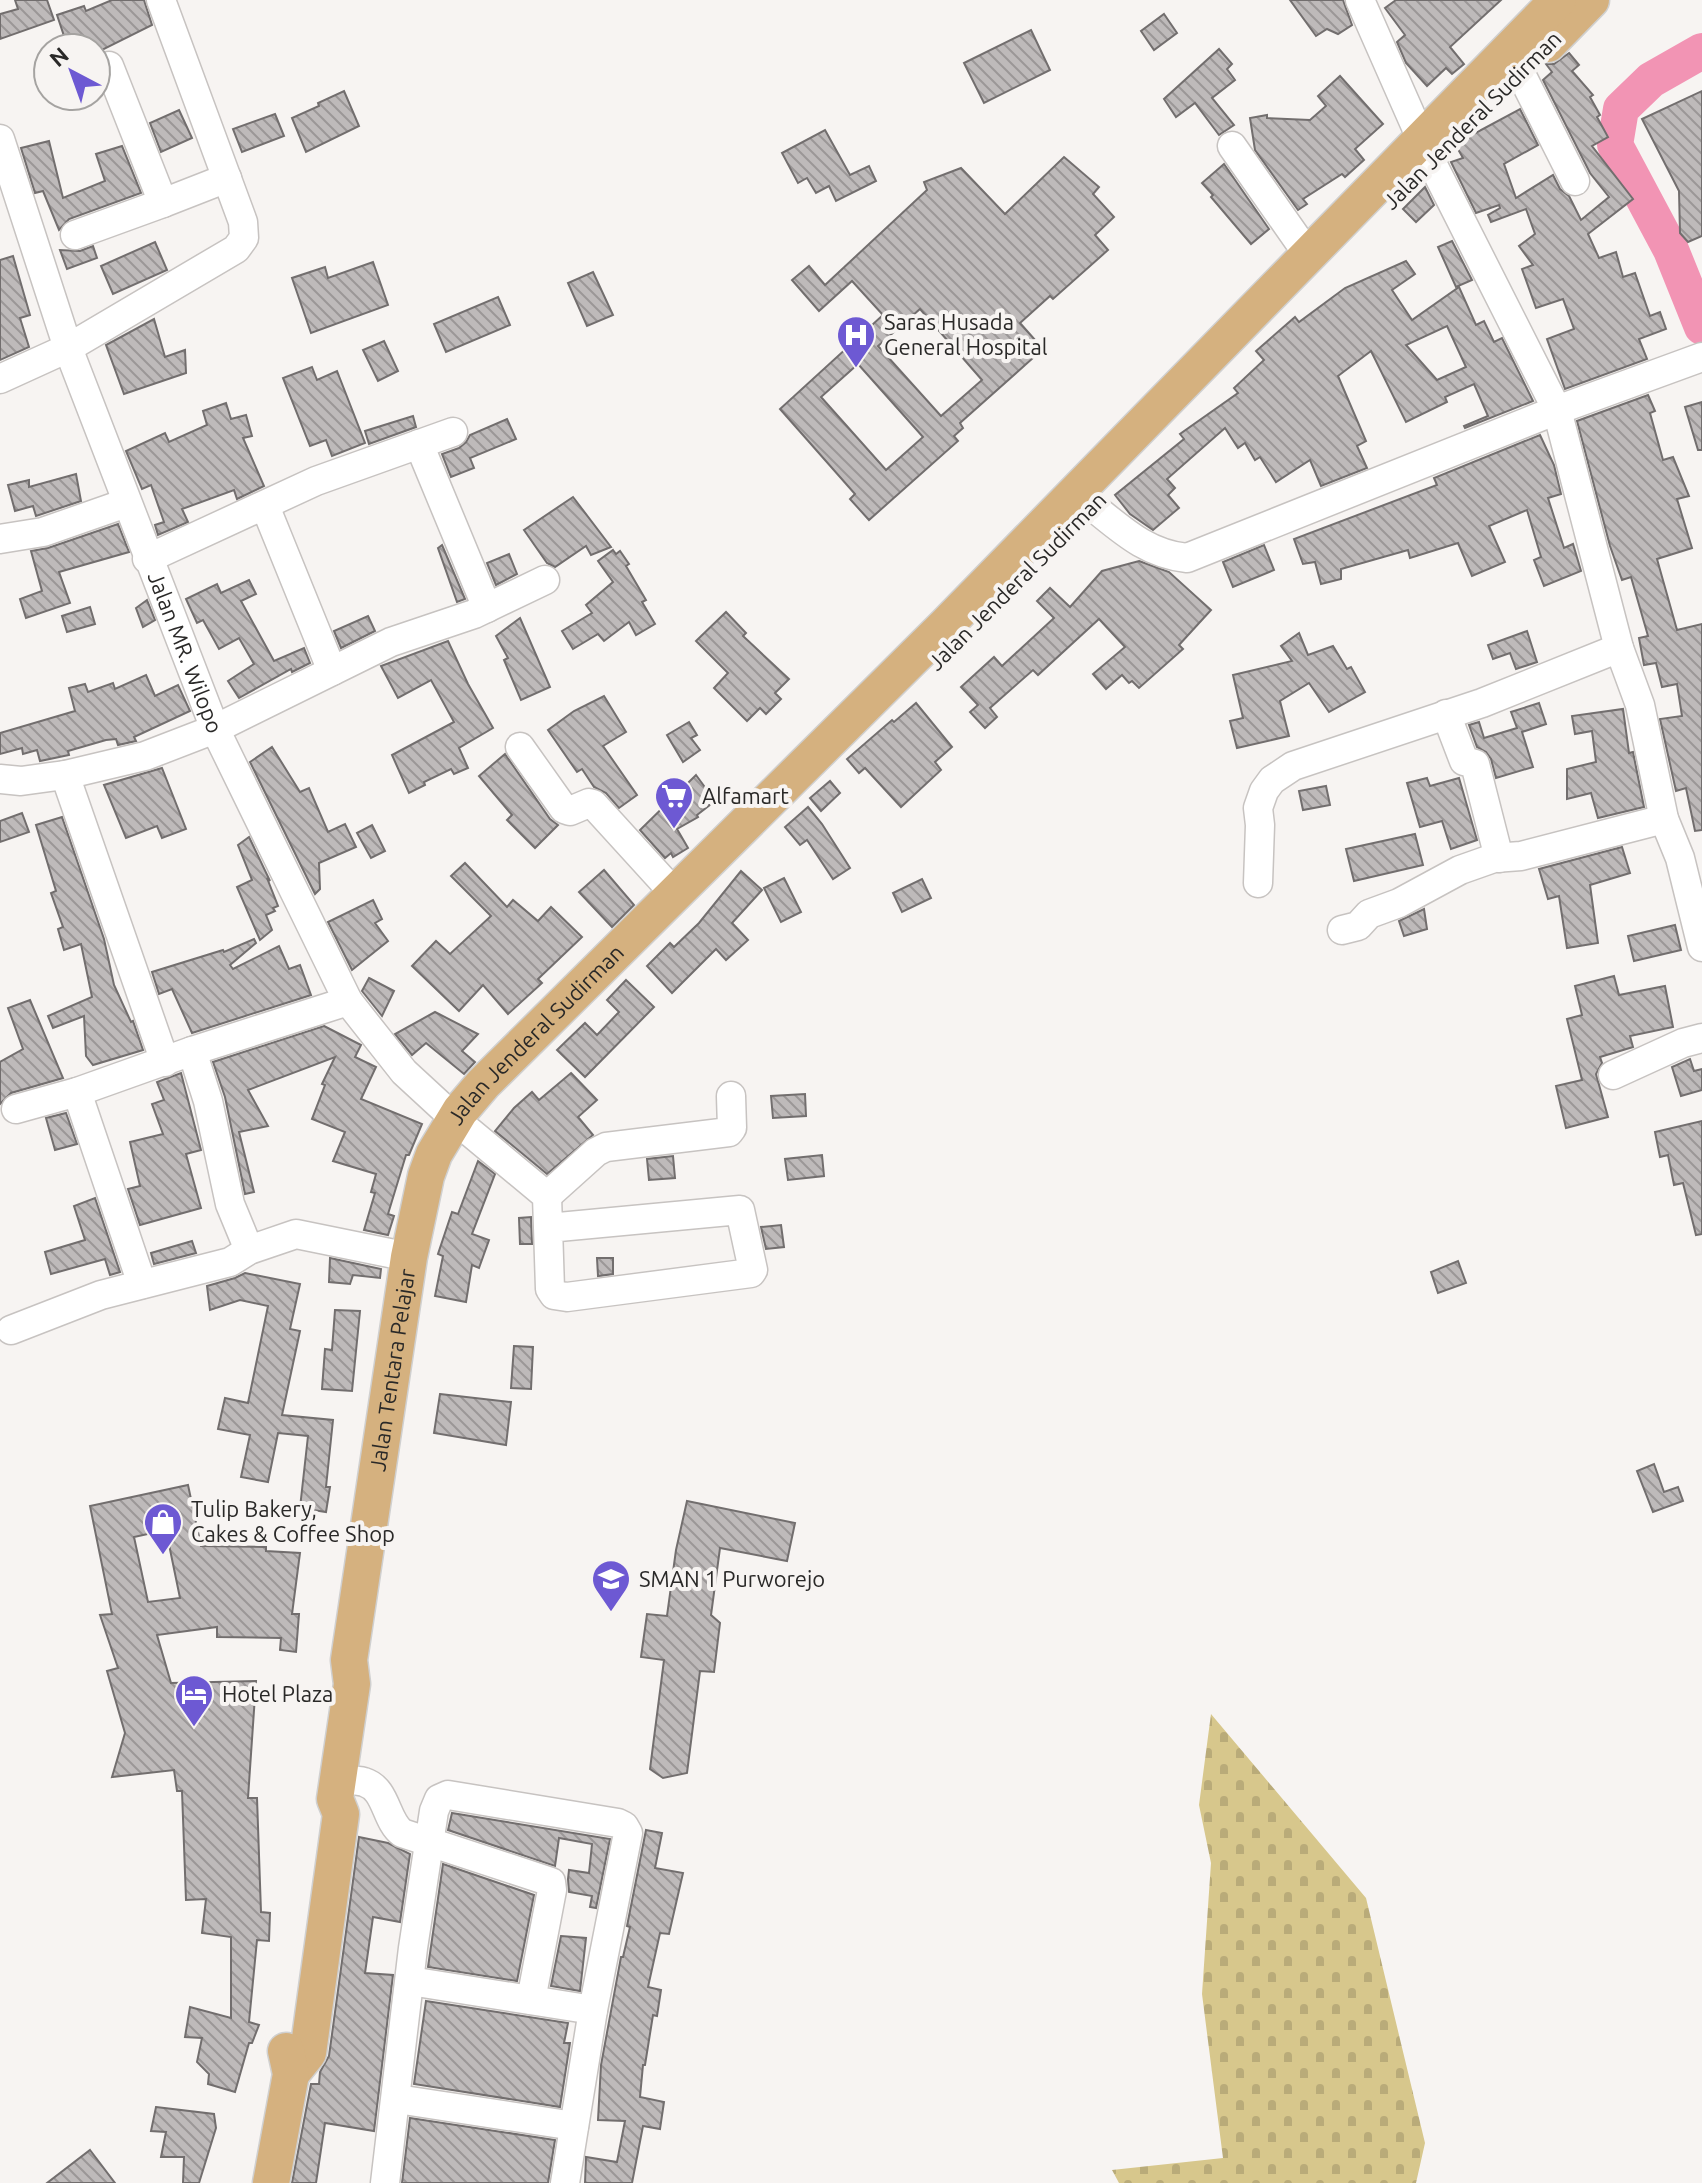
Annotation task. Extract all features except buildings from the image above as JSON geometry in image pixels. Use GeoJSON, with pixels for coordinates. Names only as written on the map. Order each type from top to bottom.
{"type":"FeatureCollection","features":[{"type":"Feature","properties":{"kind":"main road","name":"Jalan Jenderal Sudirman"},"geometry":{"type":"LineString","coordinates":[[463,1125],[498,1096],[756,825],[953,631],[1427,149],[1558,0]]}},
{"type":"Feature","properties":{"kind":"main road","name":"Jalan Jenderal Sudirman"},"geometry":{"type":"LineString","coordinates":[[1244,336],[1307,253],[1520,72],[1591,0]]}},
{"type":"Feature","properties":{"kind":"main road","name":"Jalan Jenderal Sudirman"},"geometry":{"type":"LineString","coordinates":[[953,631],[1092,506],[1144,437]]}},
{"type":"Feature","properties":{"kind":"main road","name":"Jalan Jenderal Sudirman"},"geometry":{"type":"LineString","coordinates":[[442,1160],[483,1084],[675,894],[756,825]]}},
{"type":"Feature","properties":{"kind":"main road","name":"Jalan Tentara Pelajar"},"geometry":{"type":"LineString","coordinates":[[271,2183],[291,2074],[286,2050],[322,1809],[337,1789],[352,1684],[349,1660],[409,1257],[426,1176],[442,1160]]}},
{"type":"Feature","properties":{"kind":"main road","name":"Jalan Tentara Pelajar"},"geometry":{"type":"LineString","coordinates":[[352,1684],[368,1663],[442,1160]]}},
{"type":"Feature","properties":{"kind":"street"},"geometry":{"type":"LineString","coordinates":[[0,379],[68,348],[241,244],[245,229],[161,0]]}},
{"type":"Feature","properties":{"kind":"street"},"geometry":{"type":"LineString","coordinates":[[1360,0],[1427,149],[1557,410],[1619,648],[1640,705],[1664,819],[1680,858],[1702,947]]}},
{"type":"Feature","properties":{"kind":"street"},"geometry":{"type":"LineString","coordinates":[[1520,72],[1575,181]]}},
{"type":"Feature","properties":{"kind":"street"},"geometry":{"type":"LineString","coordinates":[[112,74],[163,203]]}},
{"type":"Feature","properties":{"kind":"street","name":"Jalan MR. Wilopo"},"geometry":{"type":"LineString","coordinates":[[0,139],[68,348],[215,729],[348,1001],[404,1072],[547,1196]]}},
{"type":"Feature","properties":{"kind":"street"},"geometry":{"type":"LineString","coordinates":[[1232,146],[1307,253]]}},
{"type":"Feature","properties":{"kind":"street"},"geometry":{"type":"LineString","coordinates":[[75,235],[227,178]]}},
{"type":"Feature","properties":{"kind":"street"},"geometry":{"type":"LineString","coordinates":[[1092,506],[1141,545],[1172,557],[1187,558],[1557,410],[1702,357]]}},
{"type":"Feature","properties":{"kind":"street"},"geometry":{"type":"LineString","coordinates":[[147,559],[316,481],[453,432]]}},
{"type":"Feature","properties":{"kind":"street"},"geometry":{"type":"LineString","coordinates":[[419,444],[487,608]]}},
{"type":"Feature","properties":{"kind":"street"},"geometry":{"type":"LineString","coordinates":[[0,539],[43,532],[126,503]]}},
{"type":"Feature","properties":{"kind":"street"},"geometry":{"type":"LineString","coordinates":[[265,506],[332,671]]}},
{"type":"Feature","properties":{"kind":"street"},"geometry":{"type":"LineString","coordinates":[[0,779],[21,781],[65,775],[145,756],[215,729],[391,642],[487,608],[545,580]]}},
{"type":"Feature","properties":{"kind":"street"},"geometry":{"type":"LineString","coordinates":[[1258,883],[1258,808],[1272,780],[1293,766],[1482,703],[1619,648]]}},
{"type":"Feature","properties":{"kind":"street"},"geometry":{"type":"LineString","coordinates":[[1446,714],[1464,761],[1475,764],[1499,858]]}},
{"type":"Feature","properties":{"kind":"street"},"geometry":{"type":"LineString","coordinates":[[520,747],[564,809],[570,811],[593,804],[675,894]]}},
{"type":"Feature","properties":{"kind":"street"},"geometry":{"type":"LineString","coordinates":[[65,775],[165,1062]]}},
{"type":"Feature","properties":{"kind":"street"},"geometry":{"type":"LineString","coordinates":[[1342,930],[1358,926],[1369,914],[1399,903],[1460,870],[1664,819]]}},
{"type":"Feature","properties":{"kind":"street"},"geometry":{"type":"LineString","coordinates":[[16,1109],[77,1092],[348,1001]]}},
{"type":"Feature","properties":{"kind":"street"},"geometry":{"type":"LineString","coordinates":[[1613,1075],[1683,1043],[1702,1038]]}},
{"type":"Feature","properties":{"kind":"street"},"geometry":{"type":"LineString","coordinates":[[192,1051],[208,1101],[230,1204],[249,1250]]}},
{"type":"Feature","properties":{"kind":"street"},"geometry":{"type":"LineString","coordinates":[[77,1092],[142,1284]]}},
{"type":"Feature","properties":{"kind":"street"},"geometry":{"type":"LineString","coordinates":[[548,1228],[740,1210],[753,1270],[751,1273],[557,1296],[550,1289],[548,1228],[547,1196],[596,1152],[606,1147],[729,1132],[732,1128],[731,1096]]}},
{"type":"Feature","properties":{"kind":"street"},"geometry":{"type":"LineString","coordinates":[[11,1330],[101,1295],[230,1262],[249,1250],[296,1234],[409,1257]]}},
{"type":"Feature","properties":{"kind":"street"},"geometry":{"type":"LineString","coordinates":[[337,1789],[364,1782],[376,1788],[396,1829],[429,1844],[553,1884],[531,2000]]}},
{"type":"Feature","properties":{"kind":"street"},"geometry":{"type":"LineString","coordinates":[[385,2183],[435,1804],[442,1796],[448,1795],[618,1823],[628,1833],[593,2010],[565,2183]]}},
{"type":"Feature","properties":{"kind":"street"},"geometry":{"type":"LineString","coordinates":[[410,1981],[593,2010]]}},
{"type":"Feature","properties":{"kind":"street"},"geometry":{"type":"LineString","coordinates":[[397,2099],[574,2126]]}},
{"type":"Feature","properties":{"kind":"green space"},"geometry":{"type":"Polygon","coordinates":[[[1211,1714],[1366,1898],[1425,2143],[1416,2183],[1119,2183],[1112,2170],[1223,2158],[1202,1994],[1211,1863],[1199,1805],[1211,1714]]]}},
{"type":"Feature","properties":{"kind":"waterway"},"geometry":{"type":"LineString","coordinates":[[1702,51],[1651,80],[1621,109],[1615,145],[1671,250],[1702,327]]}},
{"type":"Feature","properties":{"kind":"place","name":"Saras Husada General Hospital"},"geometry":{"type":"Point","coordinates":[856,369]}},
{"type":"Feature","properties":{"kind":"place","name":"Alfamart"},"geometry":{"type":"Point","coordinates":[674,830]}},
{"type":"Feature","properties":{"kind":"place","name":"Tulip Bakery, Cakes & Coffee Shop"},"geometry":{"type":"Point","coordinates":[163,1556]}},
{"type":"Feature","properties":{"kind":"place","name":"SMAN 1 Purworejo"},"geometry":{"type":"Point","coordinates":[611,1613]}},
{"type":"Feature","properties":{"kind":"place","name":"Hotel Plaza"},"geometry":{"type":"Point","coordinates":[194,1728]}}]}
